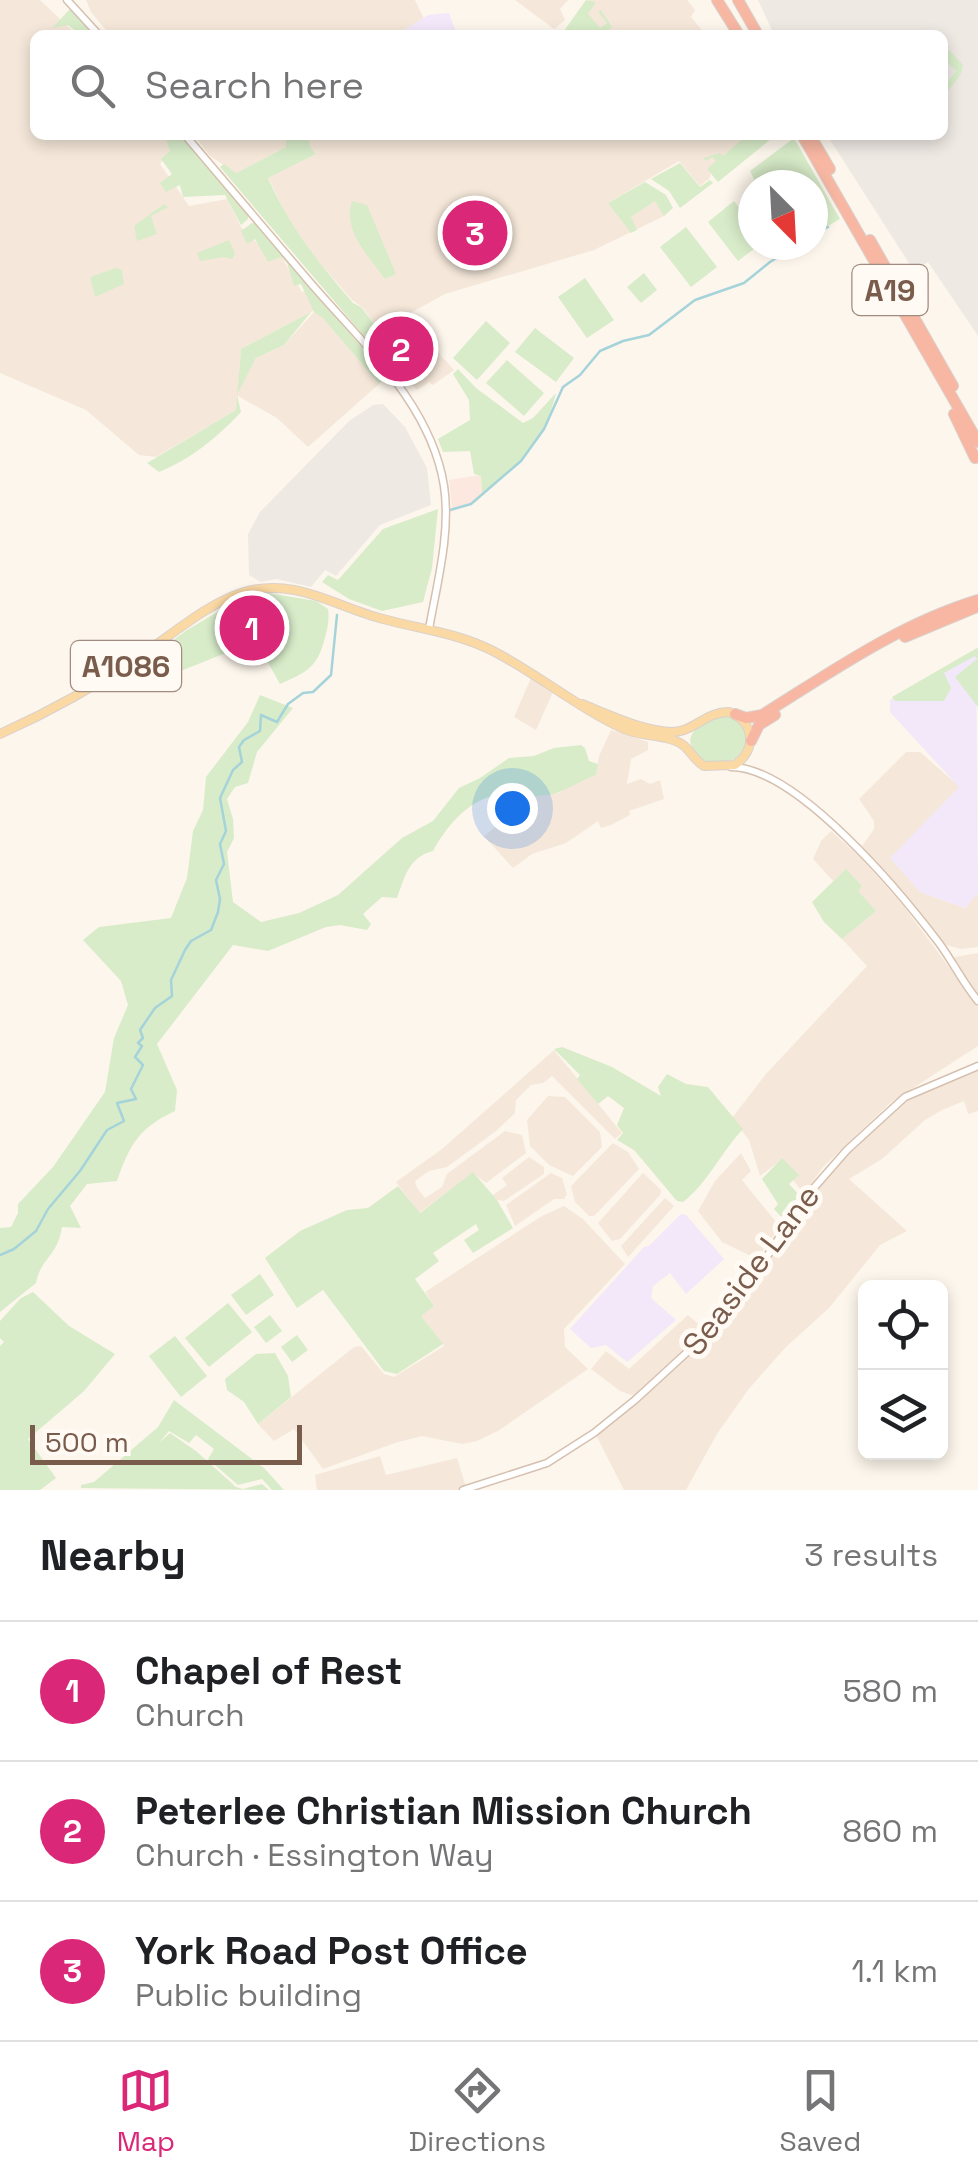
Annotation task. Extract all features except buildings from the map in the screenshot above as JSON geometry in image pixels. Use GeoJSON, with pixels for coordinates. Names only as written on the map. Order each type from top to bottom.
{"type":"FeatureCollection","features":[{"type":"Feature","properties":{"kind":"highway"},"geometry":{"type":"LineString","coordinates":[[717,0],[738,30]]}},
{"type":"Feature","properties":{"kind":"highway"},"geometry":{"type":"LineString","coordinates":[[726,0],[739,30]]}},
{"type":"Feature","properties":{"kind":"highway"},"geometry":{"type":"LineString","coordinates":[[740,0],[756,30]]}},
{"type":"Feature","properties":{"kind":"highway","name":"A19"},"geometry":{"type":"LineString","coordinates":[[807,140],[978,442]]}},
{"type":"Feature","properties":{"kind":"highway","name":"A19"},"geometry":{"type":"LineString","coordinates":[[807,140],[978,430]]}},
{"type":"Feature","properties":{"kind":"highway"},"geometry":{"type":"LineString","coordinates":[[923,350],[975,458]]}},
{"type":"Feature","properties":{"kind":"highway"},"geometry":{"type":"LineString","coordinates":[[735,714],[746,718],[762,715],[890,636],[978,603]]}},
{"type":"Feature","properties":{"kind":"highway"},"geometry":{"type":"LineString","coordinates":[[750,745],[759,724],[870,656],[978,603]]}},
{"type":"Feature","properties":{"kind":"main road"},"geometry":{"type":"LineString","coordinates":[[68,0],[95,30]]}},
{"type":"Feature","properties":{"kind":"main road"},"geometry":{"type":"LineString","coordinates":[[189,140],[368,348],[424,425],[436,456],[446,502],[429,629]]}},
{"type":"Feature","properties":{"kind":"main road","name":"A1086"},"geometry":{"type":"LineString","coordinates":[[0,734],[100,682],[214,606],[248,591],[273,588],[300,590],[381,619],[429,629],[490,649],[622,728],[677,742],[688,751]]}},
{"type":"Feature","properties":{"kind":"main road","name":"A1086"},"geometry":{"type":"LineString","coordinates":[[582,704],[651,728],[678,731],[695,724]]}},
{"type":"Feature","properties":{"kind":"main road"},"geometry":{"type":"LineString","coordinates":[[755,770],[746,723],[735,714],[722,712],[695,724],[688,737],[688,751],[704,766],[755,770],[836,828],[880,872],[942,947],[978,1001]]}},
{"type":"Feature","properties":{"kind":"main road"},"geometry":{"type":"LineString","coordinates":[[728,767],[740,762],[750,745]]}},
{"type":"Feature","properties":{"kind":"main road","name":"Seaside Lane"},"geometry":{"type":"LineString","coordinates":[[463,1490],[547,1463],[635,1400],[708,1333],[760,1267],[805,1198],[847,1150],[906,1097],[978,1066]]}},
{"type":"Feature","properties":{"kind":"shaded area"},"geometry":{"type":"Polygon","coordinates":[[[0,0],[40,0],[72,30],[30,30],[30,140],[167,140],[174,148],[160,164],[189,206],[227,199],[241,227],[262,248],[268,262],[281,256],[302,292],[306,290],[315,310],[241,349],[238,392],[256,358],[284,345],[314,312],[323,317],[379,384],[308,447],[277,418],[238,396],[236,410],[156,457],[139,455],[86,410],[0,373],[0,0]]]}},
{"type":"Feature","properties":{"kind":"shaded area"},"geometry":{"type":"Polygon","coordinates":[[[86,0],[415,0],[424,19],[405,30],[106,30],[86,0]]]}},
{"type":"Feature","properties":{"kind":"shaded area"},"geometry":{"type":"Polygon","coordinates":[[[515,0],[568,0],[560,9],[565,20],[554,29],[515,0]]]}},
{"type":"Feature","properties":{"kind":"shaded area"},"geometry":{"type":"Polygon","coordinates":[[[589,0],[687,0],[695,10],[691,17],[702,30],[597,30],[584,11],[589,0]]]}},
{"type":"Feature","properties":{"kind":"shaded area"},"geometry":{"type":"Polygon","coordinates":[[[758,0],[978,0],[978,336],[928,262],[914,271],[830,140],[948,140],[948,30],[772,30],[758,0]]]}},
{"type":"Feature","properties":{"kind":"shaded area"},"geometry":{"type":"Polygon","coordinates":[[[449,13],[455,30],[404,30],[428,15],[449,13]]]}},
{"type":"Feature","properties":{"kind":"shaded area"},"geometry":{"type":"Polygon","coordinates":[[[198,140],[286,140],[286,147],[236,173],[210,156],[198,140]]]}},
{"type":"Feature","properties":{"kind":"shaded area"},"geometry":{"type":"Polygon","coordinates":[[[309,140],[745,140],[711,167],[710,178],[700,186],[679,161],[608,203],[625,221],[656,200],[664,216],[594,250],[445,294],[379,330],[313,255],[288,219],[268,177],[316,154],[309,140]]]}},
{"type":"Feature","properties":{"kind":"shaded area"},"geometry":{"type":"Polygon","coordinates":[[[431,345],[454,370],[433,385],[429,382],[417,390],[398,371],[431,345]]]}},
{"type":"Feature","properties":{"kind":"shaded area"},"geometry":{"type":"Polygon","coordinates":[[[383,404],[405,427],[427,468],[431,505],[380,525],[336,576],[325,570],[311,587],[276,579],[261,582],[249,575],[248,534],[260,512],[349,421],[373,405],[383,404]]]}},
{"type":"Feature","properties":{"kind":"shaded area"},"geometry":{"type":"Polygon","coordinates":[[[481,475],[482,493],[470,505],[452,509],[449,480],[481,475]]]}},
{"type":"Feature","properties":{"kind":"shaded area"},"geometry":{"type":"Polygon","coordinates":[[[976,654],[978,893],[965,908],[920,892],[890,858],[959,787],[890,712],[890,700],[976,654]]]}},
{"type":"Feature","properties":{"kind":"shaded area"},"geometry":{"type":"Polygon","coordinates":[[[531,678],[553,692],[536,730],[514,717],[531,678]]]}},
{"type":"Feature","properties":{"kind":"shaded area"},"geometry":{"type":"Polygon","coordinates":[[[611,730],[648,742],[648,750],[631,759],[627,784],[641,779],[650,784],[660,780],[664,799],[629,811],[630,815],[611,825],[601,828],[598,821],[566,843],[532,854],[513,868],[484,836],[508,816],[504,810],[540,795],[559,793],[596,775],[599,756],[611,730]]]}},
{"type":"Feature","properties":{"kind":"shaded area"},"geometry":{"type":"Polygon","coordinates":[[[906,752],[920,752],[960,787],[891,858],[920,892],[965,908],[978,893],[978,947],[961,949],[946,945],[862,846],[874,829],[874,821],[859,799],[906,752]]]}},
{"type":"Feature","properties":{"kind":"shaded area"},"geometry":{"type":"Polygon","coordinates":[[[831,831],[902,904],[978,1006],[978,1046],[890,1103],[823,1167],[804,1194],[793,1180],[798,1175],[782,1159],[760,1176],[749,1140],[732,1118],[766,1074],[867,966],[842,939],[876,911],[857,891],[862,886],[846,870],[834,882],[813,859],[821,841],[831,831]]]}},
{"type":"Feature","properties":{"kind":"shaded area"},"geometry":{"type":"Polygon","coordinates":[[[978,953],[978,996],[953,963],[955,957],[978,953]]]}},
{"type":"Feature","properties":{"kind":"shaded area"},"geometry":{"type":"Polygon","coordinates":[[[554,1050],[622,1133],[615,1139],[552,1076],[531,1085],[516,1100],[515,1113],[496,1131],[447,1167],[429,1171],[415,1181],[417,1188],[425,1198],[442,1187],[447,1174],[505,1131],[522,1135],[526,1153],[486,1183],[473,1173],[419,1213],[396,1182],[442,1149],[554,1050]]]}},
{"type":"Feature","properties":{"kind":"shaded area"},"geometry":{"type":"Polygon","coordinates":[[[978,1066],[978,1111],[968,1114],[964,1101],[942,1110],[925,1120],[882,1159],[849,1179],[907,1231],[880,1245],[829,1308],[785,1348],[748,1390],[717,1434],[686,1490],[624,1490],[596,1435],[638,1402],[591,1369],[606,1351],[629,1369],[688,1315],[709,1333],[823,1174],[898,1102],[978,1066]]]}},
{"type":"Feature","properties":{"kind":"shaded area"},"geometry":{"type":"Polygon","coordinates":[[[548,1096],[565,1097],[600,1132],[602,1147],[573,1176],[549,1165],[530,1146],[527,1120],[548,1096]]]}},
{"type":"Feature","properties":{"kind":"shaded area"},"geometry":{"type":"Polygon","coordinates":[[[613,1143],[628,1152],[639,1169],[594,1216],[589,1216],[575,1202],[571,1186],[613,1143]]]}},
{"type":"Feature","properties":{"kind":"shaded area"},"geometry":{"type":"Polygon","coordinates":[[[741,1153],[751,1171],[742,1180],[780,1227],[757,1259],[722,1242],[698,1211],[715,1181],[741,1153]]]}},
{"type":"Feature","properties":{"kind":"shaded area"},"geometry":{"type":"Polygon","coordinates":[[[529,1157],[544,1167],[544,1174],[504,1201],[497,1200],[493,1195],[507,1185],[502,1178],[529,1157]]]}},
{"type":"Feature","properties":{"kind":"shaded area"},"geometry":{"type":"Polygon","coordinates":[[[551,1173],[562,1178],[567,1194],[564,1199],[554,1199],[515,1226],[506,1205],[551,1173]]]}},
{"type":"Feature","properties":{"kind":"shaded area"},"geometry":{"type":"Polygon","coordinates":[[[643,1173],[661,1190],[660,1195],[620,1239],[612,1241],[598,1223],[643,1173]]]}},
{"type":"Feature","properties":{"kind":"shaded area"},"geometry":{"type":"Polygon","coordinates":[[[665,1198],[674,1206],[628,1257],[621,1246],[665,1198]]]}},
{"type":"Feature","properties":{"kind":"shaded area"},"geometry":{"type":"Polygon","coordinates":[[[564,1206],[583,1219],[625,1264],[564,1329],[565,1347],[588,1369],[498,1431],[477,1441],[462,1444],[422,1436],[323,1469],[294,1429],[274,1441],[258,1424],[354,1347],[361,1346],[384,1374],[394,1377],[444,1346],[420,1315],[434,1306],[425,1292],[542,1216],[564,1206]]]}},
{"type":"Feature","properties":{"kind":"shaded area"},"geometry":{"type":"Polygon","coordinates":[[[681,1214],[724,1259],[686,1294],[670,1273],[653,1286],[651,1298],[676,1320],[627,1362],[606,1345],[591,1348],[570,1329],[644,1247],[681,1214]]]}},
{"type":"Feature","properties":{"kind":"shaded area"},"geometry":{"type":"Polygon","coordinates":[[[380,1456],[386,1475],[457,1458],[467,1490],[317,1490],[315,1475],[380,1456]]]}},
{"type":"Feature","properties":{"kind":"green space"},"geometry":{"type":"Polygon","coordinates":[[[586,0],[596,2],[588,14],[600,28],[607,23],[598,12],[601,10],[612,27],[609,30],[565,30],[586,0]]]}},
{"type":"Feature","properties":{"kind":"green space"},"geometry":{"type":"Polygon","coordinates":[[[71,8],[92,30],[74,30],[68,25],[52,28],[71,8]]]}},
{"type":"Feature","properties":{"kind":"green space"},"geometry":{"type":"Polygon","coordinates":[[[948,49],[963,65],[948,91],[948,81],[956,71],[948,63],[948,49]]]}},
{"type":"Feature","properties":{"kind":"green space"},"geometry":{"type":"Polygon","coordinates":[[[167,140],[186,140],[249,214],[248,219],[241,225],[225,195],[183,197],[180,185],[166,192],[160,183],[172,174],[161,159],[170,151],[167,140]]]}},
{"type":"Feature","properties":{"kind":"green space"},"geometry":{"type":"Polygon","coordinates":[[[286,140],[309,140],[316,154],[268,178],[306,244],[381,333],[375,338],[364,336],[220,167],[224,164],[236,173],[286,147],[286,140]]]}},
{"type":"Feature","properties":{"kind":"green space"},"geometry":{"type":"Polygon","coordinates":[[[741,140],[770,140],[718,182],[707,169],[716,161],[703,158],[720,153],[723,156],[741,140]]]}},
{"type":"Feature","properties":{"kind":"green space"},"geometry":{"type":"Polygon","coordinates":[[[791,140],[795,140],[812,170],[751,170],[791,140]]]}},
{"type":"Feature","properties":{"kind":"green space"},"geometry":{"type":"Polygon","coordinates":[[[680,163],[700,187],[710,180],[713,183],[680,208],[669,191],[651,179],[680,163]]]}},
{"type":"Feature","properties":{"kind":"green space"},"geometry":{"type":"Polygon","coordinates":[[[645,182],[666,195],[673,208],[664,216],[655,201],[631,217],[637,230],[631,233],[608,203],[645,182]]]}},
{"type":"Feature","properties":{"kind":"green space"},"geometry":{"type":"Polygon","coordinates":[[[828,198],[840,219],[828,226],[828,198]]]}},
{"type":"Feature","properties":{"kind":"green space"},"geometry":{"type":"Polygon","coordinates":[[[352,201],[367,205],[396,274],[385,279],[359,243],[351,223],[352,201]]]}},
{"type":"Feature","properties":{"kind":"green space"},"geometry":{"type":"Polygon","coordinates":[[[734,201],[738,206],[739,260],[738,261],[708,222],[734,201]]]}},
{"type":"Feature","properties":{"kind":"green space"},"geometry":{"type":"Polygon","coordinates":[[[164,204],[168,207],[151,216],[157,234],[137,241],[134,226],[164,204]]]}},
{"type":"Feature","properties":{"kind":"green space"},"geometry":{"type":"Polygon","coordinates":[[[256,223],[381,370],[384,377],[379,384],[314,312],[301,284],[294,286],[287,263],[281,257],[268,262],[255,239],[247,244],[241,231],[256,223]]]}},
{"type":"Feature","properties":{"kind":"green space"},"geometry":{"type":"Polygon","coordinates":[[[686,227],[717,267],[691,287],[660,247],[686,227]]]}},
{"type":"Feature","properties":{"kind":"green space"},"geometry":{"type":"Polygon","coordinates":[[[229,240],[235,254],[232,259],[200,261],[197,253],[229,240]]]}},
{"type":"Feature","properties":{"kind":"green space"},"geometry":{"type":"Polygon","coordinates":[[[116,268],[122,270],[124,284],[95,297],[90,277],[116,268]]]}},
{"type":"Feature","properties":{"kind":"green space"},"geometry":{"type":"Polygon","coordinates":[[[644,273],[657,290],[641,303],[627,287],[644,273]]]}},
{"type":"Feature","properties":{"kind":"green space"},"geometry":{"type":"Polygon","coordinates":[[[585,278],[614,320],[587,338],[558,297],[585,278]]]}},
{"type":"Feature","properties":{"kind":"green space"},"geometry":{"type":"Polygon","coordinates":[[[311,312],[284,345],[256,358],[237,394],[241,349],[311,312]]]}},
{"type":"Feature","properties":{"kind":"green space"},"geometry":{"type":"Polygon","coordinates":[[[486,321],[510,343],[477,380],[453,358],[486,321]]]}},
{"type":"Feature","properties":{"kind":"green space"},"geometry":{"type":"Polygon","coordinates":[[[535,328],[574,358],[556,382],[515,352],[535,328]]]}},
{"type":"Feature","properties":{"kind":"green space"},"geometry":{"type":"Polygon","coordinates":[[[507,360],[544,393],[524,416],[486,383],[507,360]]]}},
{"type":"Feature","properties":{"kind":"green space"},"geometry":{"type":"Polygon","coordinates":[[[458,369],[476,388],[523,423],[533,418],[556,393],[545,424],[529,450],[482,493],[481,476],[474,474],[470,451],[443,452],[438,439],[470,420],[469,400],[453,374],[458,369]]]}},
{"type":"Feature","properties":{"kind":"green space"},"geometry":{"type":"Polygon","coordinates":[[[237,396],[241,412],[203,446],[159,472],[147,463],[236,410],[237,396]]]}},
{"type":"Feature","properties":{"kind":"green space"},"geometry":{"type":"Polygon","coordinates":[[[438,509],[432,568],[423,602],[382,611],[349,599],[322,582],[328,575],[338,580],[383,529],[438,509]]]}},
{"type":"Feature","properties":{"kind":"green space"},"geometry":{"type":"Polygon","coordinates":[[[268,593],[316,601],[328,609],[321,650],[309,668],[280,684],[256,641],[148,684],[137,667],[187,630],[238,600],[268,593]]]}},
{"type":"Feature","properties":{"kind":"green space"},"geometry":{"type":"Polygon","coordinates":[[[977,648],[978,707],[955,677],[977,659],[975,656],[944,673],[951,688],[944,701],[895,701],[892,697],[977,648]]]}},
{"type":"Feature","properties":{"kind":"green space"},"geometry":{"type":"Polygon","coordinates":[[[260,695],[293,708],[257,752],[248,783],[235,787],[227,799],[234,838],[227,852],[233,902],[261,922],[299,913],[338,895],[402,838],[433,821],[459,788],[509,758],[581,745],[589,761],[598,764],[596,775],[560,792],[540,795],[504,810],[493,796],[474,804],[451,825],[433,851],[413,863],[397,898],[382,897],[363,914],[371,924],[367,930],[340,925],[326,927],[268,951],[233,945],[157,1044],[177,1090],[175,1111],[137,1138],[117,1181],[87,1184],[70,1206],[81,1228],[62,1227],[57,1245],[36,1283],[0,1312],[0,1228],[11,1227],[18,1204],[53,1167],[105,1092],[114,1038],[128,1005],[121,981],[83,940],[99,927],[171,918],[187,878],[193,831],[203,810],[206,777],[248,722],[260,695]]]}},
{"type":"Feature","properties":{"kind":"green space"},"geometry":{"type":"Polygon","coordinates":[[[719,716],[740,723],[748,744],[730,761],[704,763],[690,740],[702,725],[719,716]]]}},
{"type":"Feature","properties":{"kind":"green space"},"geometry":{"type":"Polygon","coordinates":[[[846,869],[862,886],[858,891],[876,911],[842,939],[824,922],[812,902],[846,869]]]}},
{"type":"Feature","properties":{"kind":"green space"},"geometry":{"type":"Polygon","coordinates":[[[562,1047],[612,1067],[661,1096],[658,1087],[667,1074],[686,1084],[708,1087],[743,1129],[700,1186],[683,1202],[677,1201],[634,1150],[617,1140],[623,1133],[617,1125],[624,1108],[608,1096],[598,1104],[577,1079],[580,1075],[554,1049],[562,1047]]]}},
{"type":"Feature","properties":{"kind":"green space"},"geometry":{"type":"Polygon","coordinates":[[[782,1158],[799,1175],[789,1184],[801,1197],[783,1219],[774,1209],[778,1204],[762,1179],[782,1158]]]}},
{"type":"Feature","properties":{"kind":"green space"},"geometry":{"type":"Polygon","coordinates":[[[473,1172],[497,1200],[513,1228],[473,1253],[464,1240],[479,1230],[476,1224],[433,1253],[439,1261],[415,1279],[434,1306],[421,1316],[443,1344],[397,1374],[384,1371],[323,1290],[297,1308],[265,1258],[300,1231],[347,1210],[368,1208],[398,1186],[420,1213],[473,1172]]]}},
{"type":"Feature","properties":{"kind":"green space"},"geometry":{"type":"Polygon","coordinates":[[[260,1274],[274,1295],[246,1315],[231,1295],[260,1274]]]}},
{"type":"Feature","properties":{"kind":"green space"},"geometry":{"type":"Polygon","coordinates":[[[33,1292],[69,1326],[115,1354],[84,1391],[28,1439],[56,1478],[40,1490],[0,1490],[0,1346],[4,1342],[0,1338],[0,1321],[21,1298],[33,1292]]]}},
{"type":"Feature","properties":{"kind":"green space"},"geometry":{"type":"Polygon","coordinates":[[[228,1303],[252,1332],[209,1367],[185,1338],[228,1303]]]}},
{"type":"Feature","properties":{"kind":"green space"},"geometry":{"type":"Polygon","coordinates":[[[270,1315],[282,1331],[266,1343],[254,1327],[270,1315]]]}},
{"type":"Feature","properties":{"kind":"green space"},"geometry":{"type":"Polygon","coordinates":[[[297,1335],[308,1350],[292,1362],[281,1347],[297,1335]]]}},
{"type":"Feature","properties":{"kind":"green space"},"geometry":{"type":"Polygon","coordinates":[[[175,1336],[207,1376],[181,1397],[149,1356],[175,1336]]]}},
{"type":"Feature","properties":{"kind":"green space"},"geometry":{"type":"Polygon","coordinates":[[[275,1353],[288,1376],[291,1397],[258,1424],[244,1402],[227,1390],[225,1379],[256,1354],[275,1353]]]}},
{"type":"Feature","properties":{"kind":"green space"},"geometry":{"type":"Polygon","coordinates":[[[174,1400],[264,1468],[284,1490],[272,1490],[262,1479],[238,1485],[208,1459],[214,1449],[196,1435],[189,1443],[169,1431],[159,1443],[170,1433],[236,1487],[262,1484],[269,1490],[81,1488],[94,1482],[158,1427],[174,1400]]]}},
{"type":"Feature","properties":{"kind":"waterway"},"geometry":{"type":"LineString","coordinates":[[450,510],[471,504],[521,461],[544,429],[563,387],[580,375],[600,351],[649,335],[695,300],[744,283],[773,260]]}},
{"type":"Feature","properties":{"kind":"waterway"},"geometry":{"type":"LineString","coordinates":[[0,1255],[36,1231],[107,1130],[124,1121],[117,1103],[136,1099],[131,1089],[143,1065],[135,1057],[142,1046],[138,1043],[143,1038],[140,1030],[155,1008],[172,996],[171,980],[185,950],[191,941],[211,930],[218,912],[216,880],[224,864],[220,844],[226,831],[220,798],[233,770],[242,762],[239,747],[260,731],[261,715],[277,722],[288,704],[303,693],[313,692],[331,675],[337,615]]}},
{"type":"Feature","properties":{"kind":"place","name":"York Road Post Office"},"geometry":{"type":"Point","coordinates":[475,233]}},
{"type":"Feature","properties":{"kind":"place","name":"Peterlee Christian Mission Church"},"geometry":{"type":"Point","coordinates":[401,349]}},
{"type":"Feature","properties":{"kind":"place","name":"Chapel of Rest"},"geometry":{"type":"Point","coordinates":[252,628]}}]}
